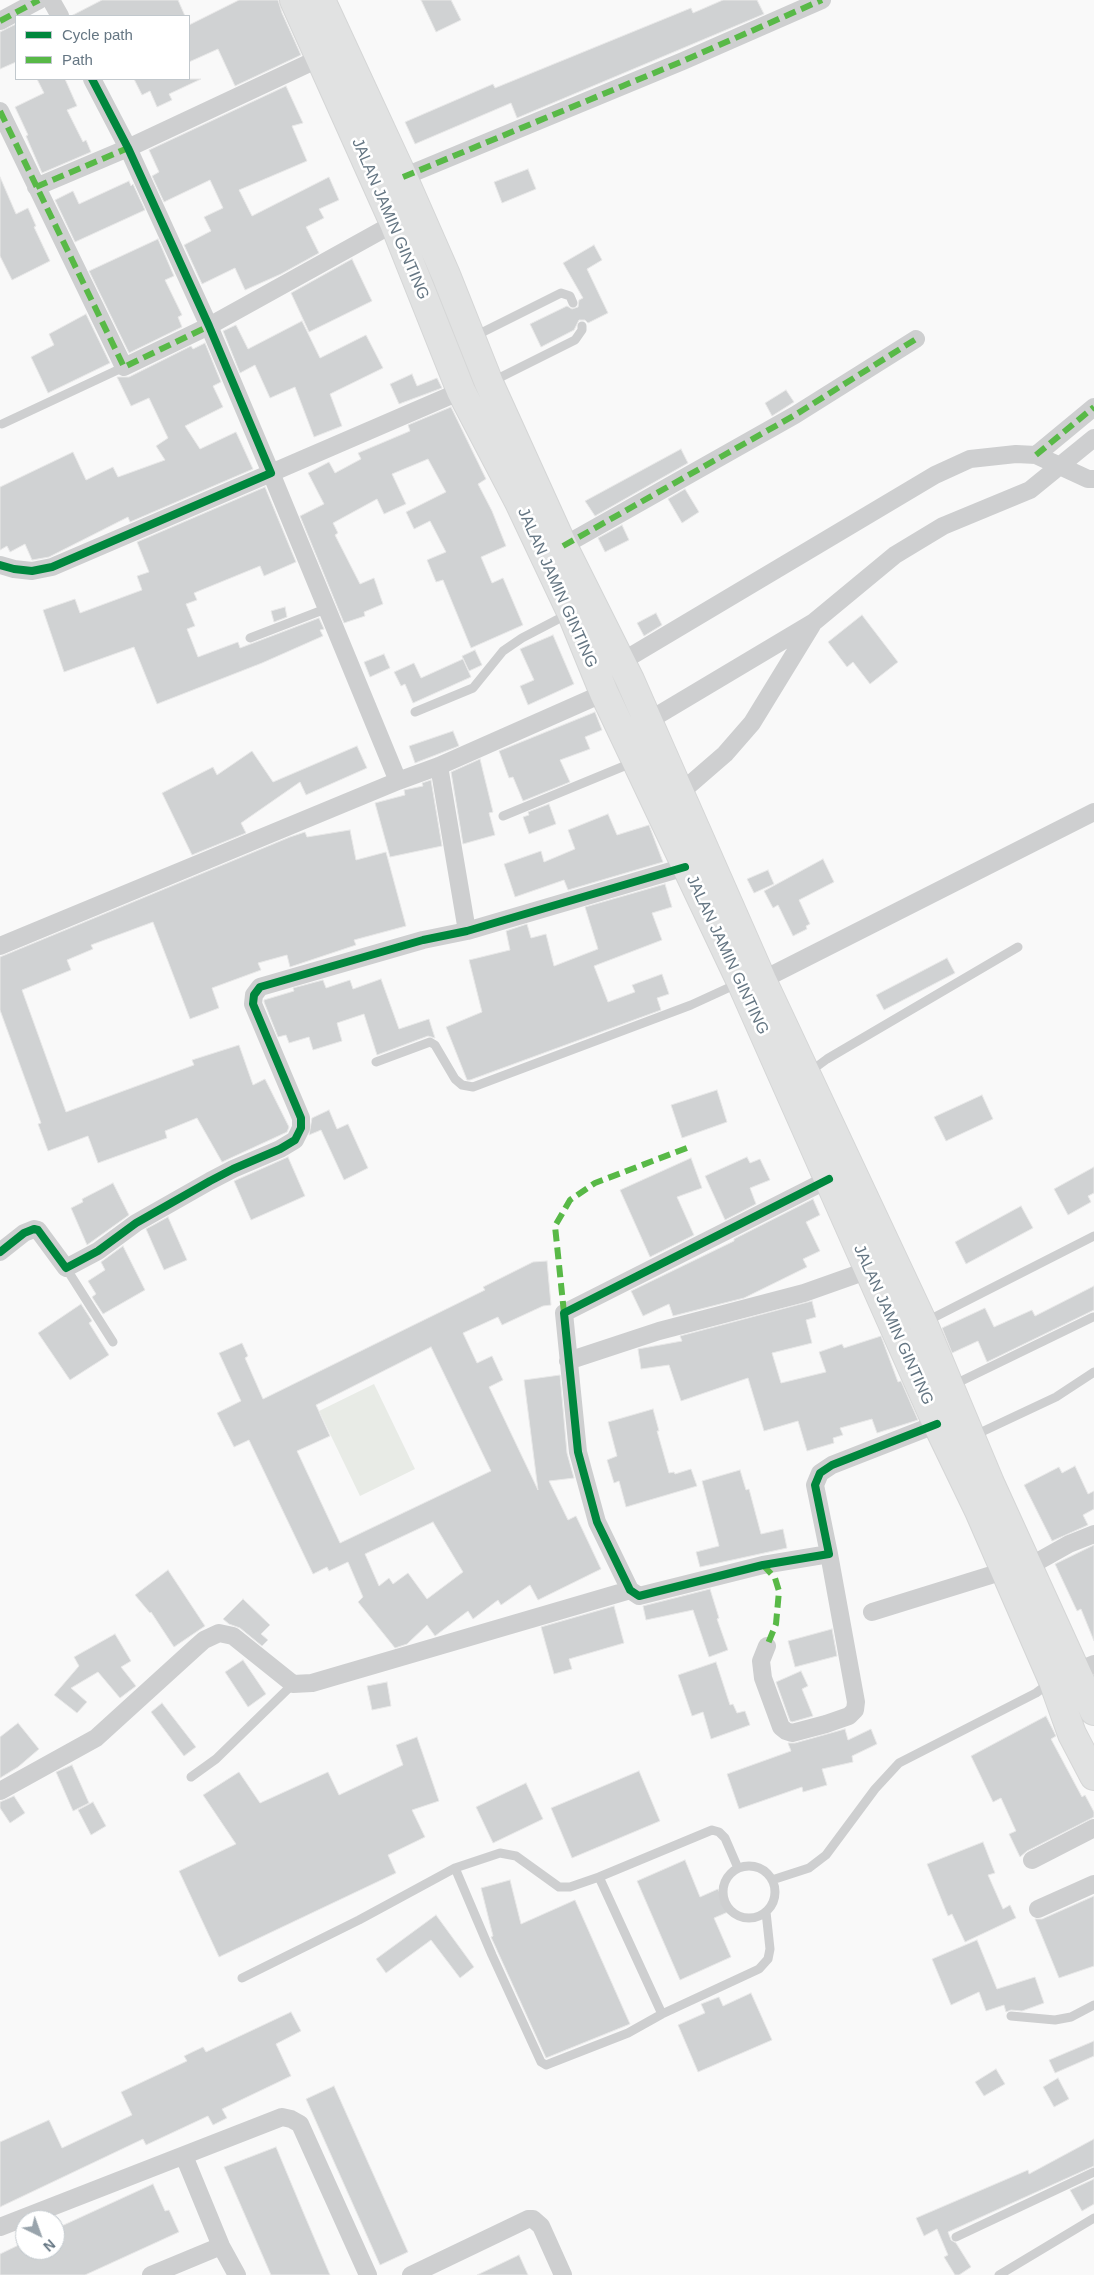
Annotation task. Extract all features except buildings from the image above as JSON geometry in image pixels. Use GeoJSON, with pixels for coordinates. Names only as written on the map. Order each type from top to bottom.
{"type":"FeatureCollection","features":[{"type":"Feature","properties":{"kind":"highway","name":"JALAN JAMIN GINTING"},"geometry":{"type":"LineString","coordinates":[[294,0],[320,58],[405,217],[446,275],[489,383],[562,546],[621,662],[648,721],[680,793],[829,1179],[937,1424],[979,1512],[1016,1569],[1083,1686],[1072,1734],[1094,1776]]}},
{"type":"Feature","properties":{"kind":"highway","name":"JALAN JAMIN GINTING"},"geometry":{"type":"LineString","coordinates":[[321,0],[403,177],[405,217],[461,391],[519,502],[571,612],[604,693],[685,866],[807,1074],[923,1323],[970,1437],[1016,1569]]}},
{"type":"Feature","properties":{"kind":"street"},"geometry":{"type":"LineString","coordinates":[[0,21],[39,0]]}},
{"type":"Feature","properties":{"kind":"street"},"geometry":{"type":"LineString","coordinates":[[52,0],[60,15]]}},
{"type":"Feature","properties":{"kind":"street"},"geometry":{"type":"LineString","coordinates":[[403,177],[683,61],[822,0]]}},
{"type":"Feature","properties":{"kind":"street"},"geometry":{"type":"LineString","coordinates":[[36,188],[128,148],[320,58]]}},
{"type":"Feature","properties":{"kind":"street"},"geometry":{"type":"LineString","coordinates":[[93,80],[128,148],[209,326],[398,780]]}},
{"type":"Feature","properties":{"kind":"street"},"geometry":{"type":"LineString","coordinates":[[0,111],[124,367],[209,326],[405,217]]}},
{"type":"Feature","properties":{"kind":"street"},"geometry":{"type":"LineString","coordinates":[[562,546],[795,415],[916,339]]}},
{"type":"Feature","properties":{"kind":"street"},"geometry":{"type":"LineString","coordinates":[[0,565],[14,570],[32,571],[52,568],[461,391]]}},
{"type":"Feature","properties":{"kind":"street"},"geometry":{"type":"LineString","coordinates":[[1036,456],[1094,407]]}},
{"type":"Feature","properties":{"kind":"street"},"geometry":{"type":"LineString","coordinates":[[648,721],[814,622],[895,555],[943,526],[1030,490],[1094,438]]}},
{"type":"Feature","properties":{"kind":"street"},"geometry":{"type":"LineString","coordinates":[[621,662],[935,474],[970,459],[1016,454],[1036,456],[1088,479],[1094,479]]}},
{"type":"Feature","properties":{"kind":"street"},"geometry":{"type":"LineString","coordinates":[[680,793],[725,754],[752,722],[814,622]]}},
{"type":"Feature","properties":{"kind":"street"},"geometry":{"type":"LineString","coordinates":[[0,946],[398,780],[440,766],[604,693]]}},
{"type":"Feature","properties":{"kind":"street"},"geometry":{"type":"LineString","coordinates":[[440,766],[467,931]]}},
{"type":"Feature","properties":{"kind":"street"},"geometry":{"type":"LineString","coordinates":[[752,981],[1094,812]]}},
{"type":"Feature","properties":{"kind":"street"},"geometry":{"type":"LineString","coordinates":[[0,1252],[24,1233],[34,1229],[38,1230],[66,1268],[98,1251],[136,1224],[233,1169],[280,1149],[295,1140],[301,1128],[301,1118],[253,1004],[254,995],[260,987],[423,940],[467,931],[685,866]]}},
{"type":"Feature","properties":{"kind":"street"},"geometry":{"type":"LineString","coordinates":[[829,1179],[564,1313],[578,1452],[597,1522],[630,1590],[639,1596],[764,1565],[829,1554]]}},
{"type":"Feature","properties":{"kind":"street"},"geometry":{"type":"LineString","coordinates":[[568,1361],[659,1331],[804,1292],[869,1270]]}},
{"type":"Feature","properties":{"kind":"street"},"geometry":{"type":"LineString","coordinates":[[767,1646],[761,1661],[763,1678],[781,1727],[786,1731],[792,1733],[826,1724],[849,1716],[855,1710],[854,1692],[815,1484],[820,1474],[832,1465],[937,1424]]}},
{"type":"Feature","properties":{"kind":"street"},"geometry":{"type":"LineString","coordinates":[[872,1612],[1016,1569],[1094,1534]]}},
{"type":"Feature","properties":{"kind":"street"},"geometry":{"type":"LineString","coordinates":[[0,1791],[96,1738],[204,1640],[218,1633],[233,1636],[293,1684],[323,1680],[630,1590]]}},
{"type":"Feature","properties":{"kind":"street"},"geometry":{"type":"LineString","coordinates":[[1032,1860],[1094,1828]]}},
{"type":"Feature","properties":{"kind":"street"},"geometry":{"type":"LineString","coordinates":[[1038,1909],[1094,1884]]}},
{"type":"Feature","properties":{"kind":"street"},"geometry":{"type":"LineString","coordinates":[[0,2227],[282,2117],[300,2124],[368,2275]]}},
{"type":"Feature","properties":{"kind":"street"},"geometry":{"type":"LineString","coordinates":[[184,2156],[222,2246],[237,2275]]}},
{"type":"Feature","properties":{"kind":"street"},"geometry":{"type":"LineString","coordinates":[[410,2275],[528,2219],[533,2219],[541,2226],[564,2275]]}},
{"type":"Feature","properties":{"kind":"street"},"geometry":{"type":"LineString","coordinates":[[151,2275],[222,2246]]}},
{"type":"Feature","properties":{"kind":"lane"},"geometry":{"type":"LineString","coordinates":[[470,338],[561,293],[570,296],[574,303]]}},
{"type":"Feature","properties":{"kind":"lane"},"geometry":{"type":"LineString","coordinates":[[489,383],[575,340],[582,330],[582,326]]}},
{"type":"Feature","properties":{"kind":"lane"},"geometry":{"type":"LineString","coordinates":[[2,424],[124,367]]}},
{"type":"Feature","properties":{"kind":"lane"},"geometry":{"type":"LineString","coordinates":[[250,638],[328,608]]}},
{"type":"Feature","properties":{"kind":"lane"},"geometry":{"type":"LineString","coordinates":[[415,712],[473,688],[503,651],[522,638],[571,612]]}},
{"type":"Feature","properties":{"kind":"lane"},"geometry":{"type":"LineString","coordinates":[[503,816],[636,761]]}},
{"type":"Feature","properties":{"kind":"lane"},"geometry":{"type":"LineString","coordinates":[[807,1074],[827,1059],[1018,947]]}},
{"type":"Feature","properties":{"kind":"lane"},"geometry":{"type":"LineString","coordinates":[[376,1062],[430,1042],[436,1045],[455,1079],[462,1085],[473,1087],[752,981]]}},
{"type":"Feature","properties":{"kind":"lane"},"geometry":{"type":"LineString","coordinates":[[923,1323],[1094,1236]]}},
{"type":"Feature","properties":{"kind":"lane"},"geometry":{"type":"LineString","coordinates":[[66,1268],[114,1342]]}},
{"type":"Feature","properties":{"kind":"lane"},"geometry":{"type":"LineString","coordinates":[[949,1387],[1093,1317]]}},
{"type":"Feature","properties":{"kind":"lane"},"geometry":{"type":"LineString","coordinates":[[970,1437],[1056,1397],[1094,1372]]}},
{"type":"Feature","properties":{"kind":"lane"},"geometry":{"type":"LineString","coordinates":[[192,1777],[216,1759],[293,1684]]}},
{"type":"Feature","properties":{"kind":"lane"},"geometry":{"type":"LineString","coordinates":[[772,1880],[809,1868],[826,1855],[875,1789],[899,1763],[1036,1693],[1083,1686]]}},
{"type":"Feature","properties":{"kind":"lane"},"geometry":{"type":"LineString","coordinates":[[242,1978],[359,1920],[455,1868],[500,1854],[516,1856],[559,1888],[570,1887],[599,1877],[712,1830],[719,1832],[724,1838],[738,1868]]}},
{"type":"Feature","properties":{"kind":"lane"},"geometry":{"type":"LineString","coordinates":[[758,1867],[766,1872],[772,1880],[775,1894],[774,1900],[766,1912],[749,1918],[740,1916],[727,1906],[723,1888],[726,1880],[738,1868],[758,1867]]}},
{"type":"Feature","properties":{"kind":"lane"},"geometry":{"type":"LineString","coordinates":[[455,1868],[492,1956],[543,2064],[546,2065],[628,2033],[662,2014],[759,1969],[768,1959],[770,1949],[766,1912]]}},
{"type":"Feature","properties":{"kind":"lane"},"geometry":{"type":"LineString","coordinates":[[599,1877],[662,2014]]}},
{"type":"Feature","properties":{"kind":"lane"},"geometry":{"type":"LineString","coordinates":[[1011,2016],[1055,2020],[1071,2017],[1094,2005]]}},
{"type":"Feature","properties":{"kind":"lane"},"geometry":{"type":"LineString","coordinates":[[956,2237],[1094,2172]]}},
{"type":"Feature","properties":{"kind":"lane"},"geometry":{"type":"LineString","coordinates":[[999,2275],[1094,2218]]}},
{"type":"Feature","properties":{"kind":"shaded area"},"geometry":{"type":"Polygon","coordinates":[[[374,1384],[415,1469],[360,1496],[319,1411],[374,1384]]]}},
{"type":"Feature","properties":{"kind":"marked path"},"geometry":{"type":"LineString","coordinates":[[0,21],[39,0]]}},
{"type":"Feature","properties":{"kind":"marked path"},"geometry":{"type":"LineString","coordinates":[[403,177],[683,61],[822,0]]}},
{"type":"Feature","properties":{"kind":"marked path"},"geometry":{"type":"LineString","coordinates":[[0,111],[124,367],[209,326]]}},
{"type":"Feature","properties":{"kind":"marked path"},"geometry":{"type":"LineString","coordinates":[[36,187],[128,148]]}},
{"type":"Feature","properties":{"kind":"marked path"},"geometry":{"type":"LineString","coordinates":[[563,546],[795,415],[916,339]]}},
{"type":"Feature","properties":{"kind":"marked path"},"geometry":{"type":"LineString","coordinates":[[1036,455],[1094,407]]}},
{"type":"Feature","properties":{"kind":"marked path"},"geometry":{"type":"LineString","coordinates":[[564,1313],[555,1226],[570,1200],[595,1183],[692,1146]]}},
{"type":"Feature","properties":{"kind":"marked path"},"geometry":{"type":"LineString","coordinates":[[763,1565],[775,1578],[779,1591],[776,1624],[767,1646]]}},
{"type":"Feature","properties":{"kind":"cycle path"},"geometry":{"type":"LineString","coordinates":[[0,565],[32,571],[52,567],[271,473],[209,326],[128,148],[93,80]]}},
{"type":"Feature","properties":{"kind":"cycle path"},"geometry":{"type":"LineString","coordinates":[[0,1252],[24,1233],[34,1229],[38,1230],[66,1268],[98,1251],[136,1223],[210,1181],[280,1149],[295,1140],[301,1128],[301,1118],[253,1004],[254,995],[260,987],[423,940],[467,931],[685,867]]}},
{"type":"Feature","properties":{"kind":"cycle path"},"geometry":{"type":"LineString","coordinates":[[829,1179],[564,1313],[578,1452],[597,1522],[630,1590],[639,1596],[763,1565],[829,1554],[815,1485],[820,1473],[832,1465],[937,1424]]}}]}
